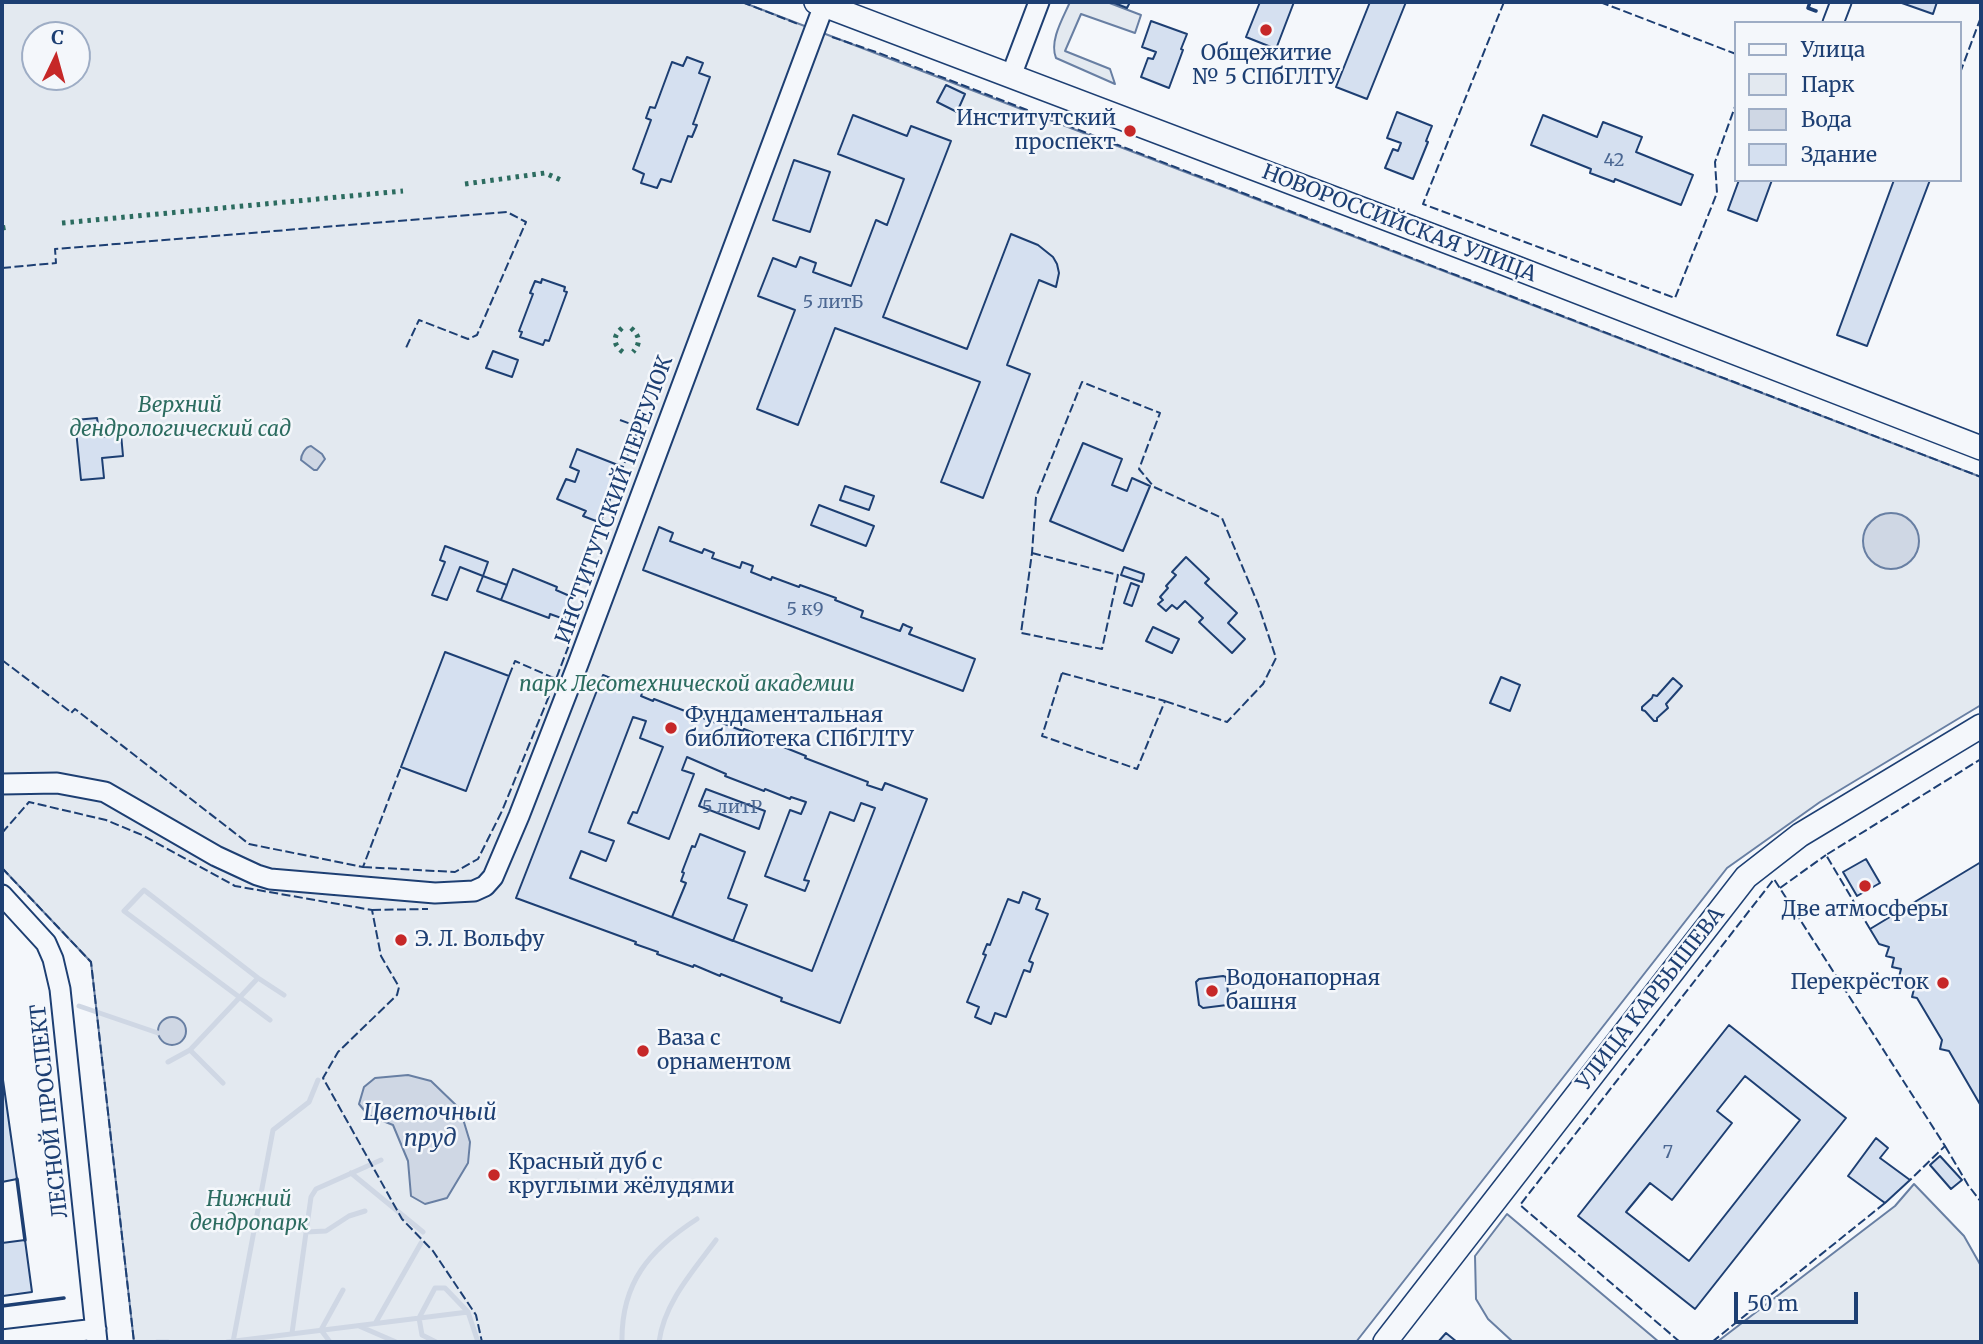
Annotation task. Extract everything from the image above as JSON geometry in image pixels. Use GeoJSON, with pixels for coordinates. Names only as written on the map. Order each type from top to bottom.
{"type":"FeatureCollection","features":[{"type":"Feature","properties":{"kind":"main road","name":"НОВОРОССИЙСКАЯ УЛИЦА"},"geometry":{"type":"LineString","coordinates":[[820,3],[1981,448]]}},
{"type":"Feature","properties":{"kind":"main road","name":"УЛИЦА КАРБЫШЕВА"},"geometry":{"type":"LineString","coordinates":[[1385,1342],[1746,877],[1800,835],[1981,726]]}},
{"type":"Feature","properties":{"kind":"street"},"geometry":{"type":"LineString","coordinates":[[1010,76],[1039,2]]}},
{"type":"Feature","properties":{"kind":"street"},"geometry":{"type":"LineString","coordinates":[[1834,21],[1840,2]]}},
{"type":"Feature","properties":{"kind":"street","name":"ИНСТИТУТСКИЙ ПЕРЕУЛОК"},"geometry":{"type":"LineString","coordinates":[[2,784],[57,783],[105,792],[216,856],[271,879],[435,892],[474,891],[485,886],[493,877],[519,816],[578,664],[820,3]]}},
{"type":"Feature","properties":{"kind":"street","name":"ЛЕСНОЙ ПРОСПЕКТ"},"geometry":{"type":"LineString","coordinates":[[2,895],[46,943],[56,969],[97,1336]]}},
{"type":"Feature","properties":{"kind":"street"},"geometry":{"type":"LineString","coordinates":[[2,1340],[97,1336]]}},
{"type":"Feature","properties":{"kind":"green space","name":"парк Лесотехнической академии"},"geometry":{"type":"Polygon","coordinates":[[[2,2],[742,2],[1981,477],[1981,705],[1820,802],[1727,868],[1356,1342],[134,1342],[91,962],[2,868],[2,2]]]}},
{"type":"Feature","properties":{"kind":"green space"},"geometry":{"type":"Polygon","coordinates":[[[1070,2],[1107,2],[1141,15],[1135,33],[1081,14],[1065,51],[1110,69],[1115,84],[1056,58],[1054,44],[1070,2]]]}},
{"type":"Feature","properties":{"kind":"green space"},"geometry":{"type":"Polygon","coordinates":[[[1914,1184],[1964,1236],[1981,1266],[1981,1342],[1717,1342],[1895,1206],[1914,1184]]]}},
{"type":"Feature","properties":{"kind":"green space"},"geometry":{"type":"Polygon","coordinates":[[[1507,1214],[1659,1342],[1513,1342],[1488,1319],[1476,1299],[1475,1256],[1507,1214]]]}},
{"type":"Feature","properties":{"kind":"water"},"geometry":{"type":"Polygon","coordinates":[[[311,446],[325,459],[317,470],[301,460],[304,452],[311,446]]]}},
{"type":"Feature","properties":{"kind":"water"},"geometry":{"type":"Polygon","coordinates":[[[1891,513],[1902,515],[1911,521],[1917,530],[1917,552],[1911,561],[1902,567],[1891,569],[1880,567],[1871,561],[1865,552],[1863,541],[1865,530],[1871,521],[1880,515],[1891,513]]]}},
{"type":"Feature","properties":{"kind":"water"},"geometry":{"type":"Polygon","coordinates":[[[172,1017],[182,1021],[186,1031],[182,1041],[172,1045],[162,1041],[158,1031],[162,1021],[172,1017]]]}},
{"type":"Feature","properties":{"kind":"water","name":"Цветочный пруд"},"geometry":{"type":"Polygon","coordinates":[[[408,1075],[431,1081],[460,1109],[470,1142],[468,1163],[447,1198],[425,1204],[411,1196],[408,1161],[393,1125],[368,1115],[359,1104],[364,1087],[375,1078],[408,1075]]]}},
{"type":"Feature","properties":{"kind":"building"},"geometry":{"type":"Polygon","coordinates":[[[1112,2],[1130,2],[1127,8],[1112,2]]]}},
{"type":"Feature","properties":{"kind":"building","name":"Общежитие № 5 СПбГЛТУ"},"geometry":{"type":"Polygon","coordinates":[[[1260,2],[1294,2],[1276,49],[1246,37],[1260,2]]]}},
{"type":"Feature","properties":{"kind":"building"},"geometry":{"type":"Polygon","coordinates":[[[1370,2],[1406,2],[1367,99],[1336,87],[1370,2]]]}},
{"type":"Feature","properties":{"kind":"building"},"geometry":{"type":"Polygon","coordinates":[[[1899,2],[1937,2],[1933,14],[1899,2]]]}},
{"type":"Feature","properties":{"kind":"building"},"geometry":{"type":"Polygon","coordinates":[[[1151,21],[1187,34],[1169,88],[1141,77],[1148,58],[1153,59],[1156,52],[1142,47],[1151,21]]]}},
{"type":"Feature","properties":{"kind":"building"},"geometry":{"type":"Polygon","coordinates":[[[687,57],[703,63],[699,73],[710,77],[693,124],[697,125],[692,137],[688,136],[671,182],[661,179],[657,188],[641,183],[644,174],[633,169],[651,120],[646,118],[650,107],[655,108],[672,62],[683,66],[687,57]]]}},
{"type":"Feature","properties":{"kind":"building"},"geometry":{"type":"Polygon","coordinates":[[[946,85],[965,94],[957,112],[937,102],[946,85]]]}},
{"type":"Feature","properties":{"kind":"building"},"geometry":{"type":"Polygon","coordinates":[[[1397,112],[1432,126],[1413,179],[1385,168],[1393,149],[1398,151],[1401,143],[1387,138],[1397,112]]]}},
{"type":"Feature","properties":{"kind":"building"},"geometry":{"type":"Polygon","coordinates":[[[853,115],[907,136],[911,126],[951,141],[883,317],[967,349],[1011,234],[1038,245],[1053,257],[1057,264],[1059,273],[1056,287],[1039,280],[1007,365],[1030,374],[983,498],[941,482],[980,382],[835,328],[798,425],[757,409],[795,310],[758,296],[773,258],[796,267],[800,257],[816,263],[813,272],[851,286],[876,220],[887,225],[904,179],[838,154],[853,115]]]}},
{"type":"Feature","properties":{"kind":"building"},"geometry":{"type":"Polygon","coordinates":[[[1543,115],[1597,137],[1603,122],[1642,137],[1636,152],[1693,175],[1681,205],[1615,179],[1614,182],[1590,173],[1591,169],[1531,145],[1543,115]]]}},
{"type":"Feature","properties":{"kind":"building"},"geometry":{"type":"Polygon","coordinates":[[[794,160],[830,172],[810,232],[773,220],[794,160]]]}},
{"type":"Feature","properties":{"kind":"building"},"geometry":{"type":"Polygon","coordinates":[[[1738,182],[1771,182],[1757,221],[1728,210],[1738,182]]]}},
{"type":"Feature","properties":{"kind":"building"},"geometry":{"type":"Polygon","coordinates":[[[1893,182],[1929,182],[1867,346],[1837,335],[1893,182]]]}},
{"type":"Feature","properties":{"kind":"building"},"geometry":{"type":"Polygon","coordinates":[[[542,279],[565,287],[564,291],[567,292],[549,341],[545,340],[543,345],[520,337],[522,332],[519,331],[535,281],[541,283],[542,279]]]}},
{"type":"Feature","properties":{"kind":"building"},"geometry":{"type":"Polygon","coordinates":[[[493,351],[518,360],[512,377],[486,368],[493,351]]]}},
{"type":"Feature","properties":{"kind":"building"},"geometry":{"type":"Polygon","coordinates":[[[97,418],[100,437],[121,434],[123,456],[102,458],[104,478],[81,480],[75,420],[97,418]]]}},
{"type":"Feature","properties":{"kind":"building"},"geometry":{"type":"Polygon","coordinates":[[[1083,443],[1122,459],[1112,485],[1127,491],[1132,478],[1150,486],[1123,551],[1050,521],[1083,443]]]}},
{"type":"Feature","properties":{"kind":"building"},"geometry":{"type":"Polygon","coordinates":[[[577,449],[623,467],[603,517],[599,515],[596,521],[583,516],[586,511],[557,499],[566,479],[575,482],[579,471],[570,467],[577,449]]]}},
{"type":"Feature","properties":{"kind":"building"},"geometry":{"type":"Polygon","coordinates":[[[845,486],[874,496],[869,510],[840,500],[845,486]]]}},
{"type":"Feature","properties":{"kind":"building"},"geometry":{"type":"Polygon","coordinates":[[[819,505],[874,526],[866,546],[811,525],[819,505]]]}},
{"type":"Feature","properties":{"kind":"building"},"geometry":{"type":"Polygon","coordinates":[[[659,527],[673,533],[670,541],[702,553],[704,549],[714,553],[712,558],[740,568],[742,562],[753,566],[751,572],[771,580],[772,577],[836,598],[835,600],[863,611],[861,617],[900,631],[903,624],[912,628],[909,634],[975,659],[963,691],[643,570],[659,527]]]}},
{"type":"Feature","properties":{"kind":"building"},"geometry":{"type":"Polygon","coordinates":[[[445,546],[488,562],[483,576],[460,567],[447,600],[432,595],[445,562],[440,560],[445,546]]]}},
{"type":"Feature","properties":{"kind":"building"},"geometry":{"type":"Polygon","coordinates":[[[1186,557],[1209,579],[1205,583],[1237,613],[1228,623],[1245,639],[1232,653],[1199,622],[1203,618],[1185,601],[1177,609],[1172,605],[1166,611],[1158,604],[1163,600],[1160,597],[1168,588],[1166,586],[1176,575],[1172,572],[1186,557]]]}},
{"type":"Feature","properties":{"kind":"building"},"geometry":{"type":"Polygon","coordinates":[[[1124,567],[1144,574],[1142,582],[1121,575],[1124,567]]]}},
{"type":"Feature","properties":{"kind":"building"},"geometry":{"type":"Polygon","coordinates":[[[513,569],[557,587],[556,590],[572,597],[564,619],[550,614],[549,618],[501,600],[513,569]]]}},
{"type":"Feature","properties":{"kind":"building"},"geometry":{"type":"Polygon","coordinates":[[[483,576],[507,585],[501,600],[477,591],[483,576]]]}},
{"type":"Feature","properties":{"kind":"building"},"geometry":{"type":"Polygon","coordinates":[[[1131,583],[1139,586],[1132,606],[1124,603],[1131,583]]]}},
{"type":"Feature","properties":{"kind":"building"},"geometry":{"type":"Polygon","coordinates":[[[1153,627],[1179,639],[1172,653],[1146,641],[1153,627]]]}},
{"type":"Feature","properties":{"kind":"building"},"geometry":{"type":"Polygon","coordinates":[[[445,652],[509,676],[466,791],[401,767],[445,652]]]}},
{"type":"Feature","properties":{"kind":"building"},"geometry":{"type":"Polygon","coordinates":[[[603,675],[643,691],[641,696],[653,701],[654,699],[716,723],[717,721],[743,731],[744,729],[782,744],[781,746],[806,756],[805,758],[868,782],[867,785],[882,790],[885,783],[927,799],[840,1023],[781,1001],[782,998],[721,974],[720,976],[657,954],[658,952],[635,944],[636,942],[516,898],[603,675]],[[633,717],[589,832],[614,841],[606,861],[581,851],[570,878],[812,971],[875,808],[861,803],[854,821],[830,812],[804,880],[809,881],[805,891],[765,876],[790,810],[801,814],[806,802],[765,789],[764,791],[687,757],[682,770],[694,774],[669,839],[628,823],[633,812],[637,813],[663,747],[640,738],[646,721],[633,717]]]}},
{"type":"Feature","properties":{"kind":"building"},"geometry":{"type":"Polygon","coordinates":[[[1501,677],[1520,685],[1510,711],[1490,703],[1501,677]]]}},
{"type":"Feature","properties":{"kind":"building"},"geometry":{"type":"Polygon","coordinates":[[[1673,678],[1682,686],[1666,704],[1668,708],[1654,721],[1642,707],[1653,695],[1657,696],[1673,678]]]}},
{"type":"Feature","properties":{"kind":"building"},"geometry":{"type":"Polygon","coordinates":[[[706,789],[765,811],[759,829],[699,806],[706,789]]]}},
{"type":"Feature","properties":{"kind":"building"},"geometry":{"type":"Polygon","coordinates":[[[700,834],[745,852],[728,898],[747,905],[733,941],[672,917],[686,883],[681,881],[682,872],[700,834]]]}},
{"type":"Feature","properties":{"kind":"building"},"geometry":{"type":"Polygon","coordinates":[[[1866,859],[1880,883],[1857,896],[1843,872],[1866,859]]]}},
{"type":"Feature","properties":{"kind":"building","name":"Перекрёсток"},"geometry":{"type":"Polygon","coordinates":[[[1981,862],[1981,1106],[1949,1051],[1940,1049],[1942,1040],[1917,998],[1912,997],[1914,989],[1905,986],[1907,979],[1899,977],[1901,969],[1892,967],[1894,958],[1886,956],[1889,947],[1879,944],[1870,929],[1981,862]]]}},
{"type":"Feature","properties":{"kind":"building"},"geometry":{"type":"Polygon","coordinates":[[[1023,892],[1040,899],[1036,909],[1048,914],[1029,961],[1033,963],[1030,972],[1024,970],[1006,1017],[995,1013],[991,1024],[975,1017],[979,1007],[967,1002],[986,955],[983,954],[987,944],[990,945],[1008,899],[1019,903],[1023,892]]]}},
{"type":"Feature","properties":{"kind":"building","name":"Водонапорная башня"},"geometry":{"type":"Polygon","coordinates":[[[1226,977],[1229,1000],[1227,1005],[1203,1008],[1199,1005],[1196,982],[1199,979],[1226,977]]]}},
{"type":"Feature","properties":{"kind":"building"},"geometry":{"type":"Polygon","coordinates":[[[1729,1025],[1846,1118],[1695,1309],[1578,1216],[1729,1025]],[[1745,1076],[1717,1111],[1732,1123],[1672,1200],[1650,1183],[1626,1212],[1689,1261],[1800,1120],[1745,1076]]]}},
{"type":"Feature","properties":{"kind":"building"},"geometry":{"type":"Polygon","coordinates":[[[2,1073],[17,1179],[2,1182],[2,1073]]]}},
{"type":"Feature","properties":{"kind":"building"},"geometry":{"type":"Polygon","coordinates":[[[1876,1138],[1888,1148],[1880,1158],[1910,1180],[1885,1203],[1848,1176],[1876,1138]]]}},
{"type":"Feature","properties":{"kind":"building"},"geometry":{"type":"Polygon","coordinates":[[[1940,1156],[1962,1180],[1951,1189],[1930,1165],[1940,1156]]]}},
{"type":"Feature","properties":{"kind":"building"},"geometry":{"type":"Polygon","coordinates":[[[25,1240],[32,1292],[3,1296],[2,1243],[25,1240]]]}},
{"type":"Feature","properties":{"kind":"building"},"geometry":{"type":"Polygon","coordinates":[[[1446,1333],[1457,1342],[1438,1342],[1446,1333]]]}},
{"type":"Feature","properties":{"kind":"waterway"},"geometry":{"type":"LineString","coordinates":[[270,1020],[124,911],[144,890],[284,995]]}},
{"type":"Feature","properties":{"kind":"waterway"},"geometry":{"type":"LineString","coordinates":[[168,1062],[190,1050],[258,978]]}},
{"type":"Feature","properties":{"kind":"waterway"},"geometry":{"type":"LineString","coordinates":[[79,1006],[158,1033]]}},
{"type":"Feature","properties":{"kind":"waterway"},"geometry":{"type":"LineString","coordinates":[[190,1050],[223,1083]]}},
{"type":"Feature","properties":{"kind":"waterway"},"geometry":{"type":"LineString","coordinates":[[233,1342],[273,1130],[309,1102],[318,1080]]}},
{"type":"Feature","properties":{"kind":"waterway"},"geometry":{"type":"LineString","coordinates":[[292,1333],[311,1197],[316,1189],[381,1160]]}},
{"type":"Feature","properties":{"kind":"waterway"},"geometry":{"type":"LineString","coordinates":[[351,1173],[423,1232]]}},
{"type":"Feature","properties":{"kind":"waterway"},"geometry":{"type":"LineString","coordinates":[[306,1232],[326,1231],[349,1216],[365,1211]]}},
{"type":"Feature","properties":{"kind":"waterway"},"geometry":{"type":"LineString","coordinates":[[622,1342],[627,1302],[641,1270],[665,1243],[697,1219]]}},
{"type":"Feature","properties":{"kind":"waterway"},"geometry":{"type":"LineString","coordinates":[[659,1342],[673,1301],[716,1240]]}},
{"type":"Feature","properties":{"kind":"waterway"},"geometry":{"type":"LineString","coordinates":[[376,1322],[421,1243]]}},
{"type":"Feature","properties":{"kind":"waterway"},"geometry":{"type":"LineString","coordinates":[[436,1342],[422,1335],[419,1318],[435,1288],[445,1288],[468,1312],[478,1342]]}},
{"type":"Feature","properties":{"kind":"waterway"},"geometry":{"type":"LineString","coordinates":[[330,1342],[321,1330],[343,1290]]}},
{"type":"Feature","properties":{"kind":"waterway"},"geometry":{"type":"LineString","coordinates":[[227,1342],[468,1312]]}},
{"type":"Feature","properties":{"kind":"waterway"},"geometry":{"type":"LineString","coordinates":[[359,1326],[396,1342]]}},
{"type":"Feature","properties":{"kind":"waterway"},"geometry":{"type":"LineString","coordinates":[[157,1342],[168,1342]]}},
{"type":"Feature","properties":{"kind":"hedge"},"geometry":{"type":"LineString","coordinates":[[465,184],[545,173],[561,180]]}},
{"type":"Feature","properties":{"kind":"hedge"},"geometry":{"type":"LineString","coordinates":[[62,223],[403,191]]}},
{"type":"Feature","properties":{"kind":"hedge"},"geometry":{"type":"LineString","coordinates":[[2,228],[8,227]]}},
{"type":"Feature","properties":{"kind":"hedge"},"geometry":{"type":"LineString","coordinates":[[622,328],[615,341],[624,353]]}},
{"type":"Feature","properties":{"kind":"hedge"},"geometry":{"type":"LineString","coordinates":[[631,328],[638,340],[633,352]]}},
{"type":"Feature","properties":{"kind":"fence"},"geometry":{"type":"LineString","coordinates":[[742,2],[798,24]]}},
{"type":"Feature","properties":{"kind":"fence"},"geometry":{"type":"LineString","coordinates":[[1504,2],[1423,204],[1675,298],[1717,193],[1715,162],[1734,110]]}},
{"type":"Feature","properties":{"kind":"fence"},"geometry":{"type":"LineString","coordinates":[[1600,2],[1734,53]]}},
{"type":"Feature","properties":{"kind":"fence"},"geometry":{"type":"LineString","coordinates":[[1962,68],[1981,17]]}},
{"type":"Feature","properties":{"kind":"fence"},"geometry":{"type":"LineString","coordinates":[[832,37],[1981,477]]}},
{"type":"Feature","properties":{"kind":"fence"},"geometry":{"type":"LineString","coordinates":[[2,268],[56,263],[55,249],[507,212],[526,222],[477,335],[468,339],[419,320],[405,350]]}},
{"type":"Feature","properties":{"kind":"fence"},"geometry":{"type":"LineString","coordinates":[[1032,553],[1118,575],[1102,649],[1021,633],[1032,553],[1036,497],[1082,382],[1160,413],[1139,469],[1154,487],[1222,518],[1258,604],[1276,658],[1263,684],[1227,722],[1165,701]]}},
{"type":"Feature","properties":{"kind":"fence"},"geometry":{"type":"LineString","coordinates":[[620,420],[639,427],[623,467]]}},
{"type":"Feature","properties":{"kind":"fence"},"geometry":{"type":"LineString","coordinates":[[572,597],[603,517]]}},
{"type":"Feature","properties":{"kind":"fence"},"geometry":{"type":"LineString","coordinates":[[509,676],[515,661],[556,679],[577,624],[564,619]]}},
{"type":"Feature","properties":{"kind":"fence"},"geometry":{"type":"LineString","coordinates":[[2,660],[71,713],[75,709],[249,844],[363,867],[401,767]]}},
{"type":"Feature","properties":{"kind":"fence"},"geometry":{"type":"LineString","coordinates":[[1062,673],[1165,701],[1137,769],[1042,736],[1062,673]]}},
{"type":"Feature","properties":{"kind":"fence"},"geometry":{"type":"LineString","coordinates":[[363,867],[455,872],[478,859],[502,811],[556,679]]}},
{"type":"Feature","properties":{"kind":"fence"},"geometry":{"type":"LineString","coordinates":[[1870,929],[1826,855],[1981,759]]}},
{"type":"Feature","properties":{"kind":"fence"},"geometry":{"type":"LineString","coordinates":[[2,833],[29,802],[106,820],[142,835],[235,886],[372,910],[381,956],[399,987],[397,995],[338,1052],[323,1078],[402,1219],[433,1251],[476,1315],[482,1342]]}},
{"type":"Feature","properties":{"kind":"fence"},"geometry":{"type":"LineString","coordinates":[[1780,888],[1826,855]]}},
{"type":"Feature","properties":{"kind":"fence"},"geometry":{"type":"LineString","coordinates":[[2,868],[91,962],[134,1342]]}},
{"type":"Feature","properties":{"kind":"fence"},"geometry":{"type":"LineString","coordinates":[[1680,1342],[1520,1205],[1774,879],[1945,1146],[1910,1180]]}},
{"type":"Feature","properties":{"kind":"fence"},"geometry":{"type":"LineString","coordinates":[[372,910],[428,909]]}},
{"type":"Feature","properties":{"kind":"fence"},"geometry":{"type":"LineString","coordinates":[[1945,1146],[1981,1202]]}},
{"type":"Feature","properties":{"kind":"fence"},"geometry":{"type":"LineString","coordinates":[[1712,1342],[1885,1203]]}},
{"type":"Feature","properties":{"kind":"wall"},"geometry":{"type":"LineString","coordinates":[[1810,2],[1808,8],[1816,11]]}},
{"type":"Feature","properties":{"kind":"wall"},"geometry":{"type":"LineString","coordinates":[[17,1179],[25,1240]]}},
{"type":"Feature","properties":{"kind":"wall"},"geometry":{"type":"LineString","coordinates":[[2,1306],[64,1298]]}},
{"type":"Feature","properties":{"kind":"place","name":"Общежитие № 5 СПбГЛТУ"},"geometry":{"type":"Point","coordinates":[1266,30]}},
{"type":"Feature","properties":{"kind":"place","name":"Институтский проспект"},"geometry":{"type":"Point","coordinates":[1130,131]}},
{"type":"Feature","properties":{"kind":"place","name":"Фундаментальная библиотека СПбГЛТУ"},"geometry":{"type":"Point","coordinates":[671,728]}},
{"type":"Feature","properties":{"kind":"place","name":"Две атмосферы"},"geometry":{"type":"Point","coordinates":[1865,886]}},
{"type":"Feature","properties":{"kind":"place","name":"Э. Л. Вольфу"},"geometry":{"type":"Point","coordinates":[401,940]}},
{"type":"Feature","properties":{"kind":"place","name":"Перекрёсток"},"geometry":{"type":"Point","coordinates":[1943,983]}},
{"type":"Feature","properties":{"kind":"place","name":"Водонапорная башня"},"geometry":{"type":"Point","coordinates":[1212,991]}},
{"type":"Feature","properties":{"kind":"place","name":"Ваза с орнаментом"},"geometry":{"type":"Point","coordinates":[643,1051]}},
{"type":"Feature","properties":{"kind":"place","name":"Красный дуб с круглыми жёлудями"},"geometry":{"type":"Point","coordinates":[494,1175]}},
{"type":"Feature","properties":{"kind":"park label","name":"Верхний дендрологический сад"},"geometry":{"type":"Point","coordinates":[180,418]}},
{"type":"Feature","properties":{"kind":"park label","name":"Нижний дендропарк"},"geometry":{"type":"Point","coordinates":[249,1212]}}]}
